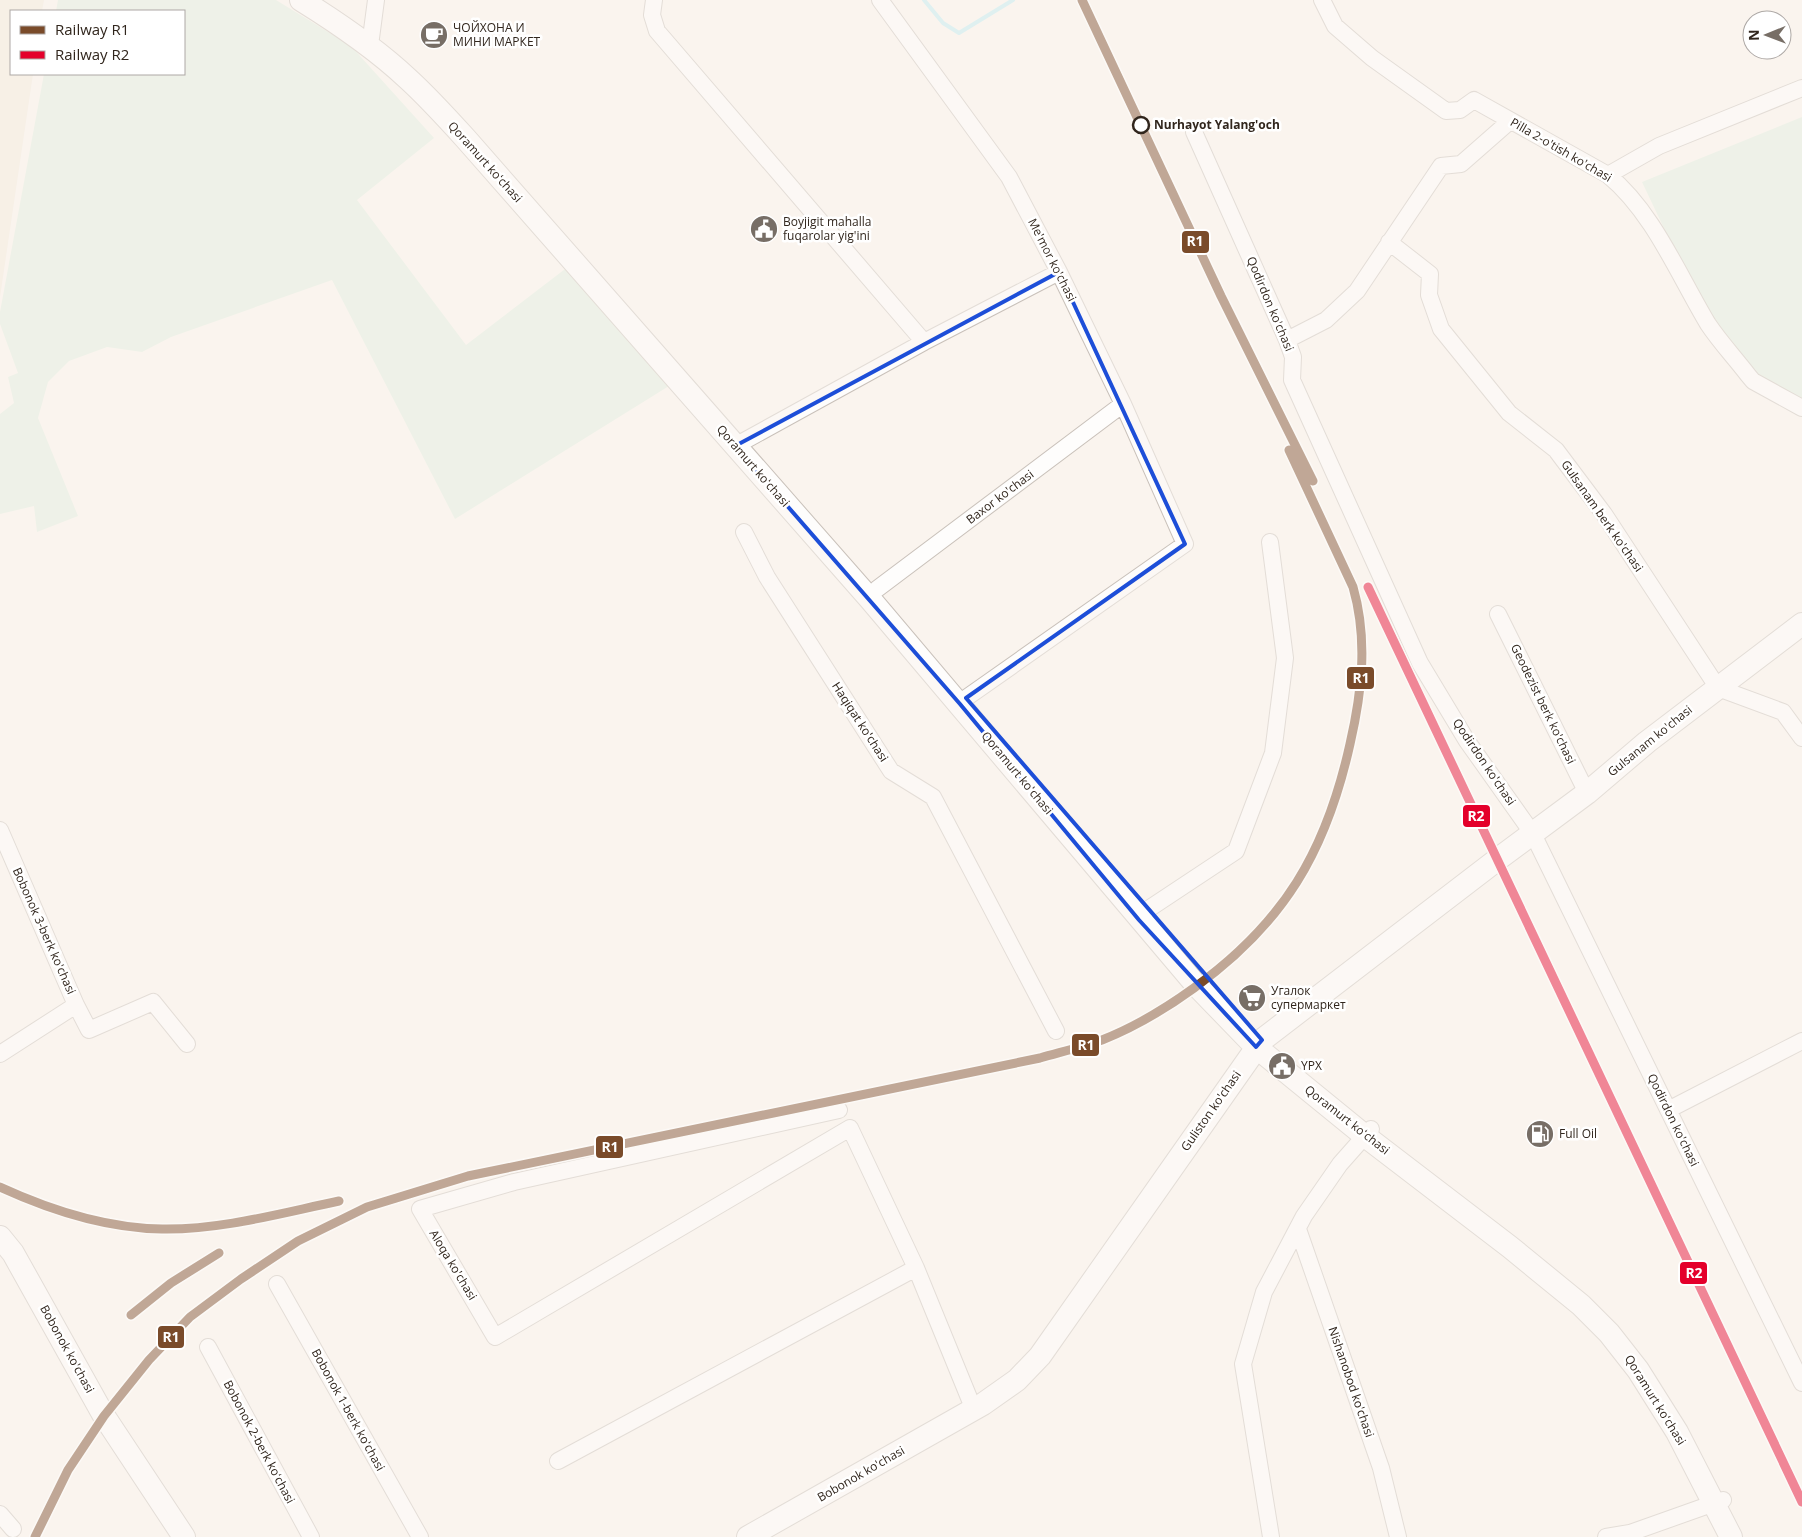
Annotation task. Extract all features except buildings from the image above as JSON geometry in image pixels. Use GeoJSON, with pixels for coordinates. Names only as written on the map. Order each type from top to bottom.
{"type":"FeatureCollection","features":[{"type":"Feature","properties":{"kind":"main road","name":"Qoramurt koʻchasi"},"geometry":{"type":"LineString","coordinates":[[301,0],[369,41]]}},
{"type":"Feature","properties":{"kind":"main road","name":"Qoramurt koʻchasi"},"geometry":{"type":"LineString","coordinates":[[316,0],[369,41],[411,70],[457,118],[738,443],[960,704],[1139,920],[1197,986],[1259,1043],[1368,1132],[1516,1240],[1605,1318],[1646,1368],[1685,1430],[1719,1501],[1741,1537]]}},
{"type":"Feature","properties":{"kind":"main road","name":"Qoramurt koʻchasi"},"geometry":{"type":"LineString","coordinates":[[738,443],[877,589],[966,698],[1259,1043]]}},
{"type":"Feature","properties":{"kind":"main road","name":"Gulsanam ko'chasi"},"geometry":{"type":"LineString","coordinates":[[1498,859],[1587,793],[1647,742],[1802,624]]}},
{"type":"Feature","properties":{"kind":"main road","name":"Guliston ko'chasi"},"geometry":{"type":"LineString","coordinates":[[974,1410],[1017,1380],[1040,1356],[1259,1043],[1498,859]]}},
{"type":"Feature","properties":{"kind":"main road","name":"Bobonok ko'chasi"},"geometry":{"type":"LineString","coordinates":[[2,1236],[104,1416],[184,1537]]}},
{"type":"Feature","properties":{"kind":"main road","name":"Bobonok ko'chasi"},"geometry":{"type":"LineString","coordinates":[[748,1537],[974,1410]]}},
{"type":"Feature","properties":{"kind":"main road","name":"Qoramurt koʻchasi"},"geometry":{"type":"LineString","coordinates":[[1719,1501],[1731,1537]]}},
{"type":"Feature","properties":{"kind":"street"},"geometry":{"type":"LineString","coordinates":[[369,41],[376,0]]}},
{"type":"Feature","properties":{"kind":"street"},"geometry":{"type":"LineString","coordinates":[[654,0],[652,15],[658,31],[924,342]]}},
{"type":"Feature","properties":{"kind":"street","name":"Me'mor ko'chasi"},"geometry":{"type":"LineString","coordinates":[[880,0],[1008,177],[1059,272],[1124,404],[1185,544],[966,698]]}},
{"type":"Feature","properties":{"kind":"street","name":"Pilla 2-o'tish ko'chasi"},"geometry":{"type":"LineString","coordinates":[[1322,0],[1335,26],[1372,58],[1446,111],[1460,110],[1474,100],[1608,175],[1624,188],[1654,232],[1710,326],[1748,376],[1753,381],[1802,408]]}},
{"type":"Feature","properties":{"kind":"street"},"geometry":{"type":"LineString","coordinates":[[1608,175],[1660,146],[1802,88]]}},
{"type":"Feature","properties":{"kind":"street"},"geometry":{"type":"LineString","coordinates":[[1287,340],[1316,326],[1342,306],[1366,279],[1440,166],[1461,164],[1510,121]]}},
{"type":"Feature","properties":{"kind":"street","name":"Qodirdon ko'chasi"},"geometry":{"type":"LineString","coordinates":[[1194,132],[1287,340],[1293,358],[1292,380],[1420,663],[1467,740],[1533,834],[1802,1383]]}},
{"type":"Feature","properties":{"kind":"street","name":"Gulsanam berk ko'chasi"},"geometry":{"type":"LineString","coordinates":[[1389,242],[1430,274],[1429,295],[1441,329],[1509,413],[1556,450],[1604,514],[1718,688]]}},
{"type":"Feature","properties":{"kind":"street"},"geometry":{"type":"LineString","coordinates":[[738,443],[924,342],[1059,272]]}},
{"type":"Feature","properties":{"kind":"street","name":"Baxor ko'chasi"},"geometry":{"type":"LineString","coordinates":[[877,589],[1124,404]]}},
{"type":"Feature","properties":{"kind":"street","name":"Haqiqat ko'chasi"},"geometry":{"type":"LineString","coordinates":[[744,532],[767,577],[891,771],[933,797],[1056,1031]]}},
{"type":"Feature","properties":{"kind":"street"},"geometry":{"type":"LineString","coordinates":[[1147,910],[1236,851],[1273,753],[1285,658],[1270,542]]}},
{"type":"Feature","properties":{"kind":"street","name":"Geodezist berk ko'chasi"},"geometry":{"type":"LineString","coordinates":[[1498,614],[1587,793]]}},
{"type":"Feature","properties":{"kind":"street"},"geometry":{"type":"LineString","coordinates":[[1718,688],[1783,712],[1802,738]]}},
{"type":"Feature","properties":{"kind":"street","name":"Bobonok 3-berk koʻchasi"},"geometry":{"type":"LineString","coordinates":[[0,830],[76,1005],[0,1054]]}},
{"type":"Feature","properties":{"kind":"street"},"geometry":{"type":"LineString","coordinates":[[76,1005],[88,1030],[153,1002],[186,1044]]}},
{"type":"Feature","properties":{"kind":"street"},"geometry":{"type":"LineString","coordinates":[[1668,1110],[1802,1041]]}},
{"type":"Feature","properties":{"kind":"street","name":"Aloqa ko'chasi"},"geometry":{"type":"LineString","coordinates":[[839,1110],[514,1182],[420,1209],[495,1337],[850,1128],[916,1268]]}},
{"type":"Feature","properties":{"kind":"street"},"geometry":{"type":"LineString","coordinates":[[1271,1537],[1243,1364],[1264,1292],[1304,1216],[1340,1164],[1368,1132]]}},
{"type":"Feature","properties":{"kind":"street","name":"Nishanobod ko'chasi"},"geometry":{"type":"LineString","coordinates":[[1298,1229],[1381,1468],[1398,1537]]}},
{"type":"Feature","properties":{"kind":"street"},"geometry":{"type":"LineString","coordinates":[[558,1461],[916,1268],[974,1410]]}},
{"type":"Feature","properties":{"kind":"street","name":"Bobonok 1-berk koʻchasi"},"geometry":{"type":"LineString","coordinates":[[277,1284],[420,1537]]}},
{"type":"Feature","properties":{"kind":"street","name":"Bobonok 2-berk koʻchasi"},"geometry":{"type":"LineString","coordinates":[[208,1347],[311,1537]]}},
{"type":"Feature","properties":{"kind":"street"},"geometry":{"type":"LineString","coordinates":[[1606,1537],[1630,1533],[1719,1501]]}},
{"type":"Feature","properties":{"kind":"street"},"geometry":{"type":"LineString","coordinates":[[0,1514],[13,1529]]}},
{"type":"Feature","properties":{"kind":"highlighted area"},"geometry":{"type":"Polygon","coordinates":[[[1059,272],[1185,544],[966,698],[1262,1040],[1256,1047],[1139,920],[960,704],[735,446],[1059,272]]]}},
{"type":"Feature","properties":{"kind":"shaded area"},"geometry":{"type":"Polygon","coordinates":[[[0,0],[44,0],[42,10],[10,10],[10,75],[33,75],[0,297],[0,0]]]}},
{"type":"Feature","properties":{"kind":"green space"},"geometry":{"type":"Polygon","coordinates":[[[58,0],[276,0],[351,46],[434,138],[357,200],[466,345],[569,266],[669,386],[455,519],[332,280],[171,337],[142,352],[107,347],[69,361],[48,382],[38,418],[78,516],[37,532],[34,506],[0,514],[0,414],[14,403],[8,377],[18,373],[0,324],[0,312],[44,75],[185,75],[185,10],[56,10],[58,0]]]}},
{"type":"Feature","properties":{"kind":"green space"},"geometry":{"type":"Polygon","coordinates":[[[1802,117],[1802,401],[1756,375],[1698,300],[1642,182],[1802,117]]]}},
{"type":"Feature","properties":{"kind":"waterway"},"geometry":{"type":"LineString","coordinates":[[924,0],[943,23],[959,33],[1013,0]]}},
{"type":"Feature","properties":{"kind":"rail line","name":"R1"},"geometry":{"type":"LineString","coordinates":[[1082,0],[1221,296],[1313,481]]}},
{"type":"Feature","properties":{"kind":"rail line","name":"R1"},"geometry":{"type":"LineString","coordinates":[[35,1537],[68,1470],[104,1416],[149,1360],[190,1317],[241,1279],[298,1241],[367,1207],[468,1176],[1040,1058],[1079,1047],[1114,1035],[1150,1017],[1183,996],[1226,963],[1253,938],[1277,911],[1297,882],[1314,852],[1340,783],[1358,705],[1362,646],[1361,626],[1353,587],[1289,450]]}},
{"type":"Feature","properties":{"kind":"rail line","name":"R2"},"geometry":{"type":"LineString","coordinates":[[1368,587],[1802,1502]]}},
{"type":"Feature","properties":{"kind":"rail line","name":"R1"},"geometry":{"type":"LineString","coordinates":[[0,1187],[58,1210],[79,1216],[120,1225],[162,1229],[184,1229],[229,1224],[339,1201]]}},
{"type":"Feature","properties":{"kind":"rail line","name":"R1"},"geometry":{"type":"LineString","coordinates":[[131,1315],[171,1283],[219,1253]]}},
{"type":"Feature","properties":{"kind":"place","name":"ЧОЙХОНА И МИНИ МАРКЕТ"},"geometry":{"type":"Point","coordinates":[434,35]}},
{"type":"Feature","properties":{"kind":"place","name":"Nurhayot Yalang'och"},"geometry":{"type":"Point","coordinates":[1141,125]}},
{"type":"Feature","properties":{"kind":"place","name":"Boyjigit mahalla fuqarolar yig'ini"},"geometry":{"type":"Point","coordinates":[764,229]}},
{"type":"Feature","properties":{"kind":"place","name":"Угалок супермаркет"},"geometry":{"type":"Point","coordinates":[1252,998]}},
{"type":"Feature","properties":{"kind":"place","name":"YPX"},"geometry":{"type":"Point","coordinates":[1282,1066]}},
{"type":"Feature","properties":{"kind":"place","name":"Full Oil"},"geometry":{"type":"Point","coordinates":[1540,1134]}}]}
